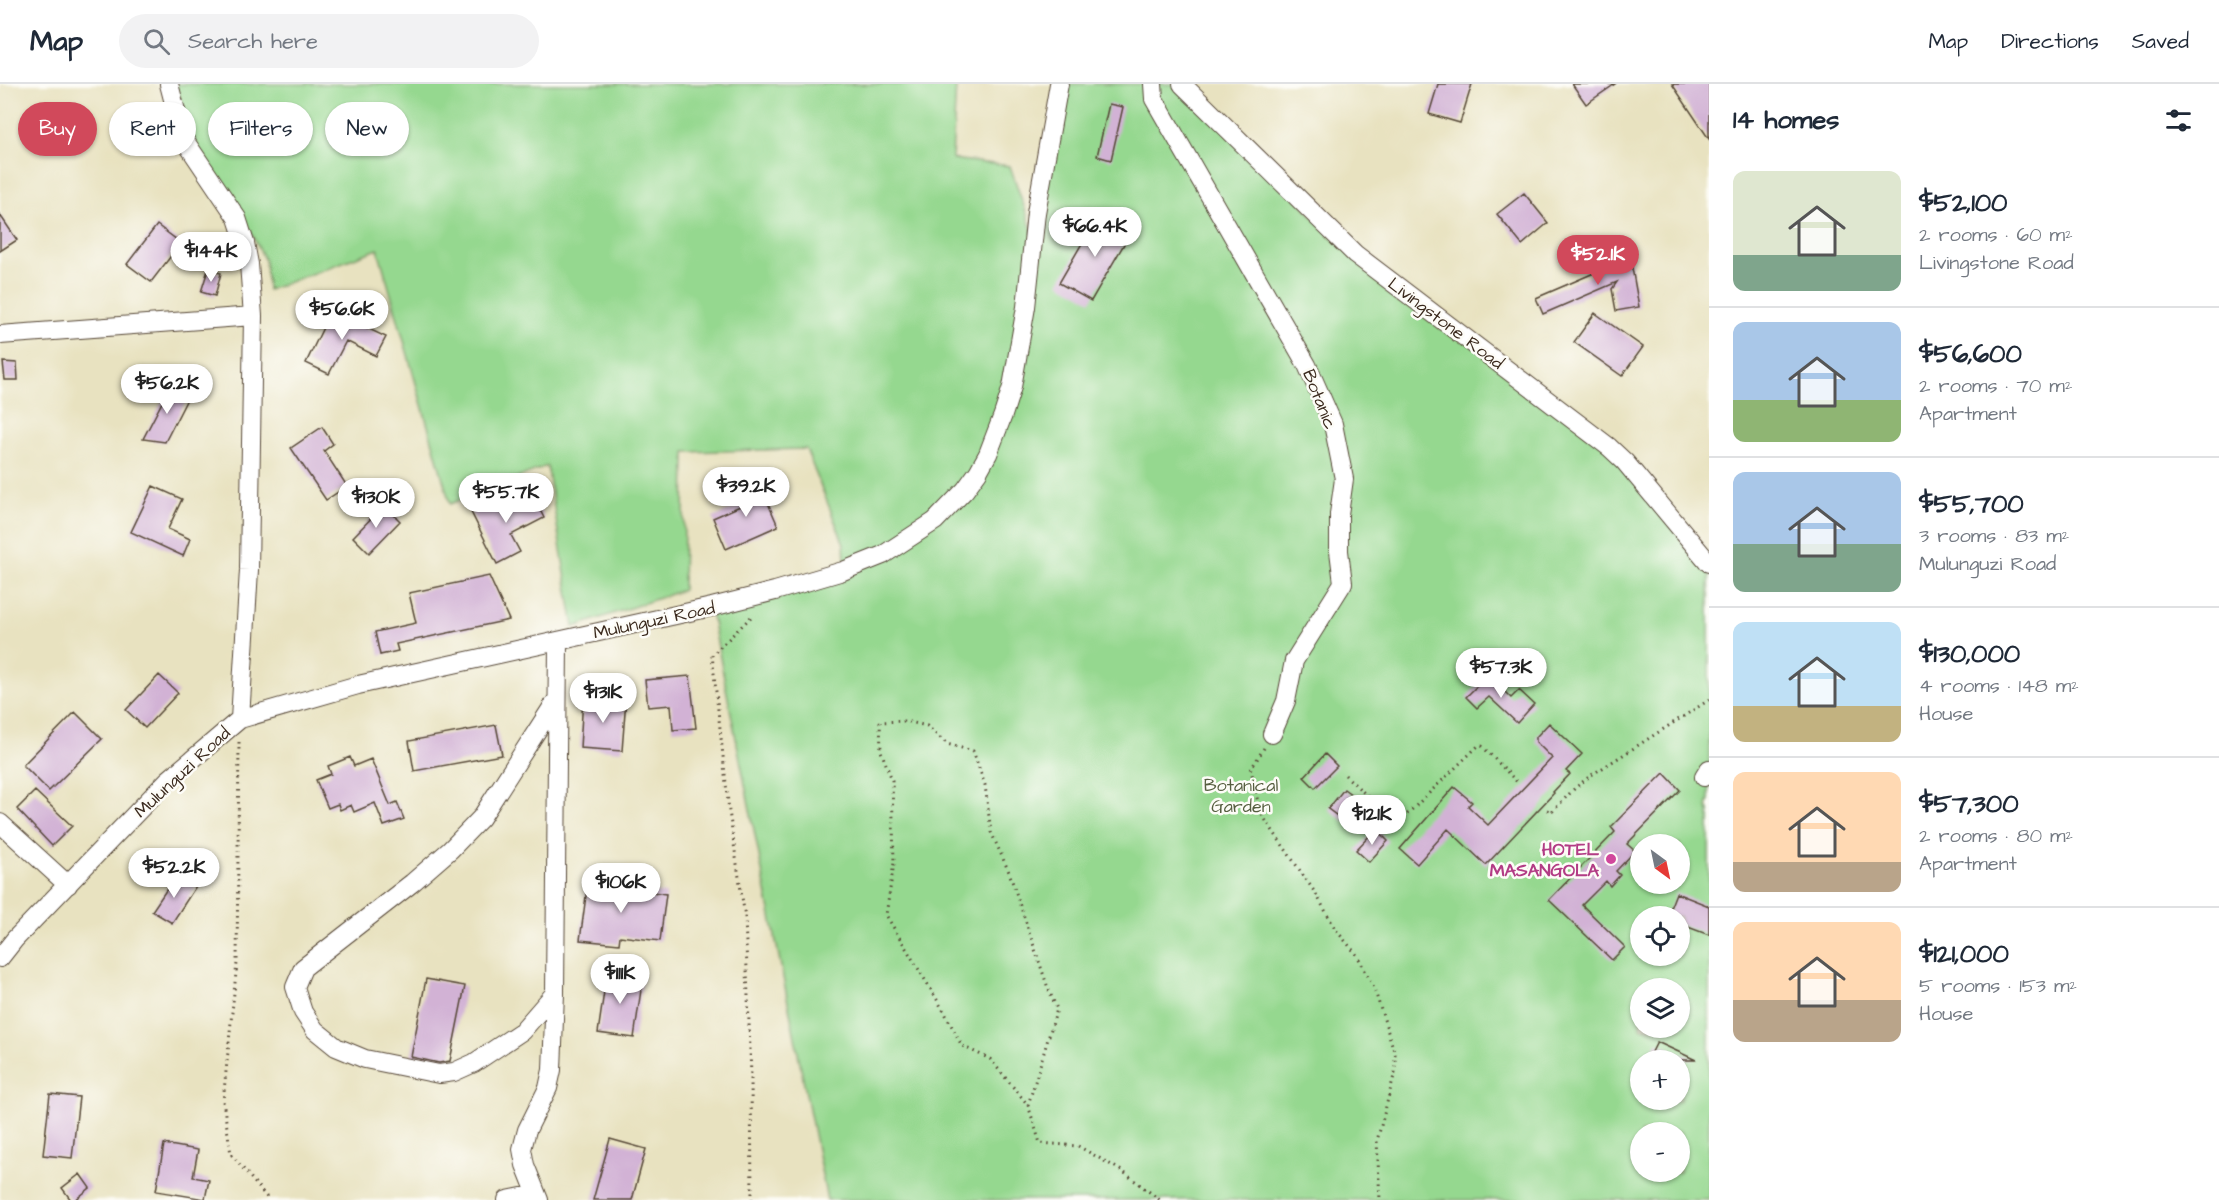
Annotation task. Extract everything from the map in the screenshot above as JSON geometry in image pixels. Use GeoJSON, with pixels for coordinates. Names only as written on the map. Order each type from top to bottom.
{"type":"FeatureCollection","features":[{"type":"Feature","properties":{"kind":"street"},"geometry":{"type":"LineString","coordinates":[[169,84],[183,138],[231,207],[241,229],[249,264],[253,316],[249,570],[240,719]]}},
{"type":"Feature","properties":{"kind":"street","name":"Mulunguzi Road"},"geometry":{"type":"LineString","coordinates":[[0,958],[15,939],[168,780],[240,719],[358,685],[712,607],[843,571],[883,555],[935,521],[966,490],[988,454],[1012,387],[1026,307],[1036,213],[1059,84]]}},
{"type":"Feature","properties":{"kind":"street","name":"Botanic"},"geometry":{"type":"LineString","coordinates":[[1153,84],[1154,99],[1307,365],[1333,424],[1344,479],[1339,514],[1339,551],[1343,583],[1294,661],[1286,701],[1272,734]]}},
{"type":"Feature","properties":{"kind":"street","name":"Livingstone Road"},"geometry":{"type":"LineString","coordinates":[[1182,84],[1355,254],[1609,447],[1625,462],[1709,563]]}},
{"type":"Feature","properties":{"kind":"street"},"geometry":{"type":"LineString","coordinates":[[0,335],[253,316]]}},
{"type":"Feature","properties":{"kind":"street"},"geometry":{"type":"LineString","coordinates":[[507,1200],[538,1197],[525,1165],[522,1149],[526,1130],[548,1088],[552,1070],[555,993],[558,641]]}},
{"type":"Feature","properties":{"kind":"street"},"geometry":{"type":"LineString","coordinates":[[555,993],[522,1031],[474,1063],[454,1072],[439,1074],[366,1059],[336,1047],[315,1030],[303,1012],[295,987],[303,968],[412,883],[450,850],[481,818],[556,702]]}},
{"type":"Feature","properties":{"kind":"street"},"geometry":{"type":"LineString","coordinates":[[0,823],[68,885]]}},
{"type":"Feature","properties":{"kind":"path"},"geometry":{"type":"LineString","coordinates":[[752,1200],[751,1076],[745,917],[729,811],[712,655],[754,613]]}},
{"type":"Feature","properties":{"kind":"path"},"geometry":{"type":"LineString","coordinates":[[1547,810],[1552,812],[1583,781],[1709,700]]}},
{"type":"Feature","properties":{"kind":"path"},"geometry":{"type":"LineString","coordinates":[[240,719],[237,963],[223,1101],[231,1154],[269,1200]]}},
{"type":"Feature","properties":{"kind":"path"},"geometry":{"type":"LineString","coordinates":[[1028,1105],[1058,1009],[1044,978],[1009,872],[991,832],[985,785],[973,751],[947,744],[927,726],[904,721],[880,722],[881,751],[892,780],[894,863],[886,915],[945,1013],[962,1046],[990,1059],[1028,1105],[1040,1143],[1078,1146],[1122,1171],[1160,1200]]}},
{"type":"Feature","properties":{"kind":"path"},"geometry":{"type":"LineString","coordinates":[[1272,734],[1251,769],[1260,812],[1303,875],[1336,930],[1357,955],[1374,988],[1395,1054],[1395,1072],[1377,1141],[1380,1200]]}},
{"type":"Feature","properties":{"kind":"path"},"geometry":{"type":"LineString","coordinates":[[1344,775],[1395,822],[1399,822],[1434,790],[1478,746],[1482,746],[1518,783]]}},
{"type":"Feature","properties":{"kind":"green space","name":"Botanical Garden"},"geometry":{"type":"Polygon","coordinates":[[[175,84],[956,84],[952,159],[1010,166],[1037,244],[1062,84],[1188,84],[1342,247],[1617,452],[1709,569],[1709,799],[1707,807],[1709,810],[1709,1200],[827,1200],[711,612],[846,578],[844,544],[806,449],[685,452],[683,590],[574,627],[547,466],[450,504],[378,249],[268,290],[265,261],[251,232],[214,179],[196,144],[196,102],[181,102],[175,84]]]}},
{"type":"Feature","properties":{"kind":"building"},"geometry":{"type":"Polygon","coordinates":[[[1438,84],[1472,84],[1460,123],[1429,114],[1438,84]]]}},
{"type":"Feature","properties":{"kind":"building"},"geometry":{"type":"Polygon","coordinates":[[[1572,84],[1615,84],[1586,104],[1572,84]]]}},
{"type":"Feature","properties":{"kind":"building"},"geometry":{"type":"Polygon","coordinates":[[[1672,84],[1709,84],[1709,139],[1672,84]]]}},
{"type":"Feature","properties":{"kind":"building"},"geometry":{"type":"Polygon","coordinates":[[[1109,104],[1123,107],[1111,160],[1097,156],[1109,104]]]}},
{"type":"Feature","properties":{"kind":"building"},"geometry":{"type":"Polygon","coordinates":[[[1524,193],[1548,223],[1522,245],[1497,214],[1524,193]]]}},
{"type":"Feature","properties":{"kind":"building"},"geometry":{"type":"Polygon","coordinates":[[[1099,214],[1131,232],[1091,301],[1059,283],[1099,214]]]}},
{"type":"Feature","properties":{"kind":"building"},"geometry":{"type":"Polygon","coordinates":[[[0,215],[17,240],[0,251],[0,215]]]}},
{"type":"Feature","properties":{"kind":"building"},"geometry":{"type":"Polygon","coordinates":[[[157,225],[181,243],[151,282],[127,264],[157,225]]]}},
{"type":"Feature","properties":{"kind":"building"},"geometry":{"type":"Polygon","coordinates":[[[1629,251],[1639,307],[1616,311],[1612,289],[1617,282],[1543,314],[1536,298],[1608,267],[1606,255],[1629,251]]]}},
{"type":"Feature","properties":{"kind":"building"},"geometry":{"type":"Polygon","coordinates":[[[208,270],[221,273],[215,296],[201,292],[208,270]]]}},
{"type":"Feature","properties":{"kind":"building"},"geometry":{"type":"Polygon","coordinates":[[[331,311],[386,337],[376,356],[346,341],[329,374],[306,363],[331,311]]]}},
{"type":"Feature","properties":{"kind":"building"},"geometry":{"type":"Polygon","coordinates":[[[1595,313],[1643,347],[1622,376],[1574,342],[1595,313]]]}},
{"type":"Feature","properties":{"kind":"building"},"geometry":{"type":"Polygon","coordinates":[[[3,362],[17,363],[18,380],[5,380],[3,362]]]}},
{"type":"Feature","properties":{"kind":"building"},"geometry":{"type":"Polygon","coordinates":[[[171,385],[189,395],[165,442],[143,439],[171,385]]]}},
{"type":"Feature","properties":{"kind":"building"},"geometry":{"type":"Polygon","coordinates":[[[322,427],[333,444],[324,451],[347,486],[326,500],[291,448],[322,427]]]}},
{"type":"Feature","properties":{"kind":"building"},"geometry":{"type":"Polygon","coordinates":[[[758,480],[778,526],[726,549],[713,518],[747,503],[741,487],[758,480]]]}},
{"type":"Feature","properties":{"kind":"building"},"geometry":{"type":"Polygon","coordinates":[[[153,486],[182,499],[168,529],[190,539],[183,556],[131,532],[153,486]]]}},
{"type":"Feature","properties":{"kind":"building"},"geometry":{"type":"Polygon","coordinates":[[[532,494],[544,518],[511,535],[520,552],[497,564],[471,512],[502,497],[507,507],[532,494]]]}},
{"type":"Feature","properties":{"kind":"building"},"geometry":{"type":"Polygon","coordinates":[[[384,505],[400,521],[369,553],[353,537],[384,505]]]}},
{"type":"Feature","properties":{"kind":"building"},"geometry":{"type":"Polygon","coordinates":[[[489,576],[509,620],[396,644],[398,651],[380,655],[375,632],[416,623],[409,593],[489,576]]]}},
{"type":"Feature","properties":{"kind":"building"},"geometry":{"type":"Polygon","coordinates":[[[159,675],[178,693],[145,728],[126,710],[159,675]]]}},
{"type":"Feature","properties":{"kind":"building"},"geometry":{"type":"Polygon","coordinates":[[[1488,675],[1511,698],[1519,690],[1534,704],[1517,723],[1489,697],[1477,708],[1466,697],[1488,675]]]}},
{"type":"Feature","properties":{"kind":"building"},"geometry":{"type":"Polygon","coordinates":[[[690,676],[696,728],[673,730],[671,705],[648,707],[645,680],[690,676]]]}},
{"type":"Feature","properties":{"kind":"building"},"geometry":{"type":"Polygon","coordinates":[[[583,697],[626,699],[622,751],[580,748],[583,697]]]}},
{"type":"Feature","properties":{"kind":"building"},"geometry":{"type":"Polygon","coordinates":[[[75,712],[102,739],[49,791],[23,765],[75,712]]]}},
{"type":"Feature","properties":{"kind":"building"},"geometry":{"type":"Polygon","coordinates":[[[1549,723],[1582,754],[1566,771],[1570,774],[1554,793],[1486,865],[1448,829],[1417,864],[1400,849],[1454,787],[1472,802],[1468,806],[1488,825],[1552,758],[1536,742],[1536,737],[1549,723]]]}},
{"type":"Feature","properties":{"kind":"building"},"geometry":{"type":"Polygon","coordinates":[[[496,725],[502,755],[414,771],[409,741],[496,725]]]}},
{"type":"Feature","properties":{"kind":"building"},"geometry":{"type":"Polygon","coordinates":[[[1325,754],[1337,766],[1315,788],[1304,777],[1325,754]]]}},
{"type":"Feature","properties":{"kind":"building"},"geometry":{"type":"Polygon","coordinates":[[[350,757],[354,766],[371,759],[390,805],[397,802],[404,819],[384,826],[375,803],[354,812],[351,805],[340,810],[338,804],[328,808],[316,780],[331,774],[328,766],[350,757]]]}},
{"type":"Feature","properties":{"kind":"building"},"geometry":{"type":"Polygon","coordinates":[[[1664,773],[1680,790],[1637,834],[1630,834],[1630,841],[1627,844],[1630,847],[1630,856],[1616,871],[1620,875],[1610,886],[1606,881],[1582,905],[1625,947],[1612,960],[1549,900],[1615,832],[1611,827],[1664,773]]]}},
{"type":"Feature","properties":{"kind":"building"},"geometry":{"type":"Polygon","coordinates":[[[1344,789],[1360,801],[1344,821],[1328,809],[1344,789]]]}},
{"type":"Feature","properties":{"kind":"building"},"geometry":{"type":"Polygon","coordinates":[[[35,791],[72,826],[52,846],[17,809],[35,791]]]}},
{"type":"Feature","properties":{"kind":"building"},"geometry":{"type":"Polygon","coordinates":[[[1376,829],[1388,841],[1369,862],[1356,850],[1376,829]]]}},
{"type":"Feature","properties":{"kind":"building"},"geometry":{"type":"Polygon","coordinates":[[[177,874],[196,886],[172,923],[152,911],[177,874]]]}},
{"type":"Feature","properties":{"kind":"building"},"geometry":{"type":"Polygon","coordinates":[[[588,881],[666,894],[660,941],[620,936],[619,944],[580,940],[588,881]]]}},
{"type":"Feature","properties":{"kind":"building"},"geometry":{"type":"Polygon","coordinates":[[[1676,894],[1679,894],[1709,906],[1709,935],[1690,928],[1690,906],[1671,906],[1676,894]]]}},
{"type":"Feature","properties":{"kind":"building"},"geometry":{"type":"Polygon","coordinates":[[[607,971],[643,976],[634,1038],[598,1033],[607,971]]]}},
{"type":"Feature","properties":{"kind":"building"},"geometry":{"type":"Polygon","coordinates":[[[426,979],[465,986],[450,1061],[439,1063],[411,1057],[426,979]]]}},
{"type":"Feature","properties":{"kind":"building"},"geometry":{"type":"Polygon","coordinates":[[[1657,1042],[1674,1050],[1653,1050],[1657,1042]]]}},
{"type":"Feature","properties":{"kind":"building"},"geometry":{"type":"Polygon","coordinates":[[[50,1094],[79,1097],[72,1158],[43,1155],[50,1094]]]}},
{"type":"Feature","properties":{"kind":"building"},"geometry":{"type":"Polygon","coordinates":[[[610,1139],[646,1149],[632,1200],[593,1200],[610,1139]]]}},
{"type":"Feature","properties":{"kind":"building"},"geometry":{"type":"Polygon","coordinates":[[[164,1144],[198,1150],[193,1177],[209,1180],[205,1199],[156,1191],[164,1144]]]}},
{"type":"Feature","properties":{"kind":"building"},"geometry":{"type":"Polygon","coordinates":[[[80,1174],[90,1188],[75,1200],[71,1200],[62,1188],[80,1174]]]}},
{"type":"Feature","properties":{"kind":"place","name":"HOTEL MASANGOLA"},"geometry":{"type":"Point","coordinates":[1611,859]}}]}
